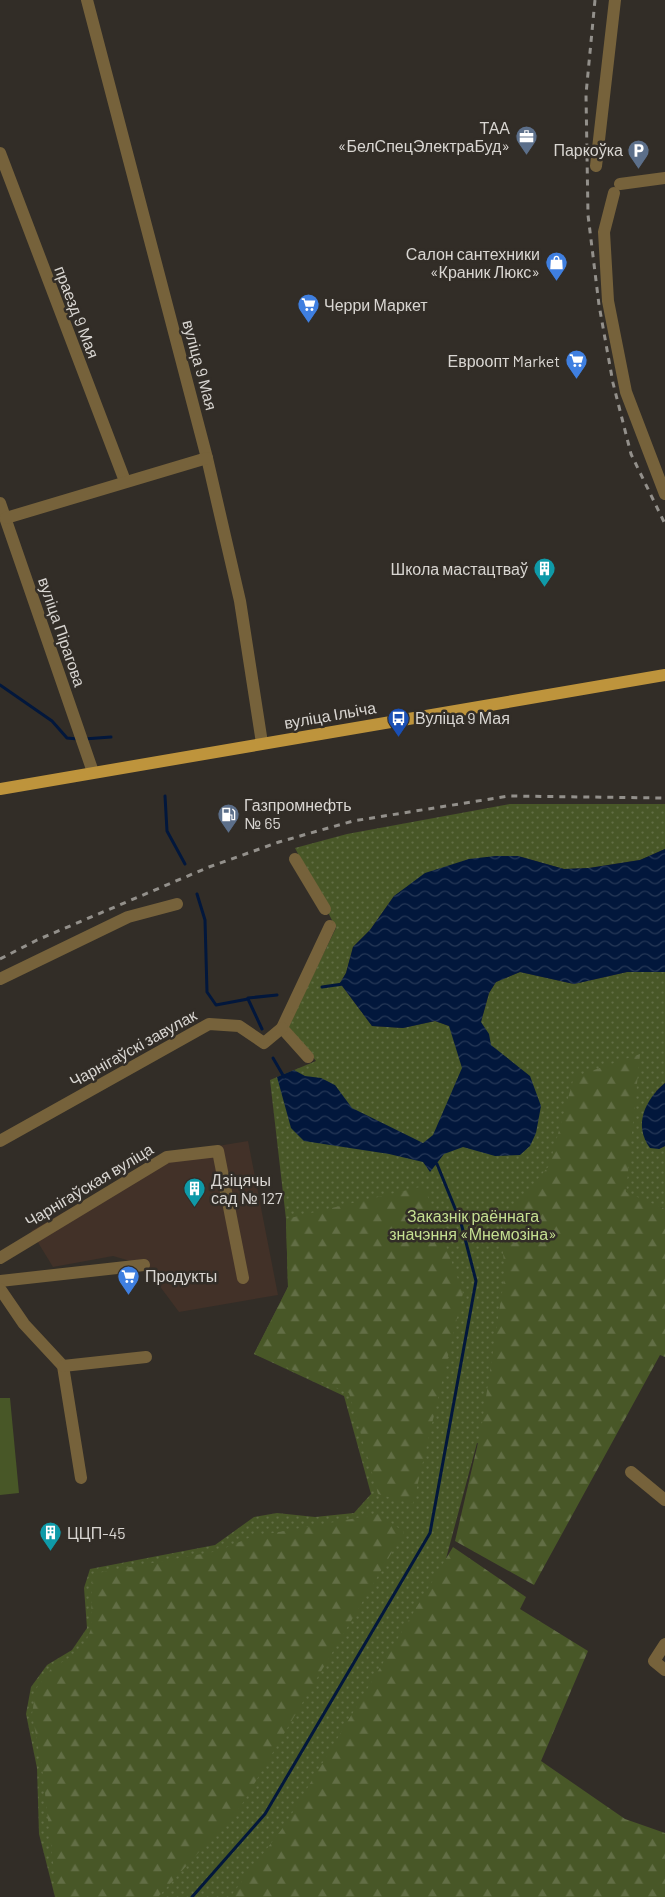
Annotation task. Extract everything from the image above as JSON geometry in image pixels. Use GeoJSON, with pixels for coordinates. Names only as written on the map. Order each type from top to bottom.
{"type":"FeatureCollection","features":[{"type":"Feature","properties":{"kind":"main road","name":"вуліца Ільіча"},"geometry":{"type":"LineString","coordinates":[[0,789],[665,675]]}},
{"type":"Feature","properties":{"kind":"street","name":"вуліца 9 Мая"},"geometry":{"type":"LineString","coordinates":[[87,0],[207,458],[240,601],[262,743]]}},
{"type":"Feature","properties":{"kind":"street"},"geometry":{"type":"LineString","coordinates":[[596,166],[615,0]]}},
{"type":"Feature","properties":{"kind":"street","name":"праезд 9 Мая"},"geometry":{"type":"LineString","coordinates":[[0,153],[124,482]]}},
{"type":"Feature","properties":{"kind":"street"},"geometry":{"type":"LineString","coordinates":[[665,178],[617,188],[604,232],[608,301],[626,392],[665,494]]}},
{"type":"Feature","properties":{"kind":"street"},"geometry":{"type":"LineString","coordinates":[[6,518],[207,458]]}},
{"type":"Feature","properties":{"kind":"street","name":"вуліца Пірагова"},"geometry":{"type":"LineString","coordinates":[[0,503],[93,772]]}},
{"type":"Feature","properties":{"kind":"street"},"geometry":{"type":"LineString","coordinates":[[295,859],[325,909]]}},
{"type":"Feature","properties":{"kind":"street"},"geometry":{"type":"LineString","coordinates":[[0,979],[128,916],[176,904]]}},
{"type":"Feature","properties":{"kind":"street","name":"Чарнігаўскі завулак"},"geometry":{"type":"LineString","coordinates":[[0,1141],[209,1024],[238,1026],[264,1043],[282,1028],[330,926]]}},
{"type":"Feature","properties":{"kind":"street"},"geometry":{"type":"LineString","coordinates":[[282,1028],[308,1057]]}},
{"type":"Feature","properties":{"kind":"street","name":"Чарнігаўская вуліца"},"geometry":{"type":"LineString","coordinates":[[0,1258],[167,1157],[218,1151],[243,1278]]}},
{"type":"Feature","properties":{"kind":"street"},"geometry":{"type":"LineString","coordinates":[[0,1281],[144,1265]]}},
{"type":"Feature","properties":{"kind":"street"},"geometry":{"type":"LineString","coordinates":[[0,1289],[24,1324],[63,1366],[81,1478]]}},
{"type":"Feature","properties":{"kind":"street"},"geometry":{"type":"LineString","coordinates":[[63,1366],[146,1357]]}},
{"type":"Feature","properties":{"kind":"street"},"geometry":{"type":"LineString","coordinates":[[632,1472],[665,1500]]}},
{"type":"Feature","properties":{"kind":"street"},"geometry":{"type":"LineString","coordinates":[[665,1644],[654,1661],[665,1670]]}},
{"type":"Feature","properties":{"kind":"shaded area"},"geometry":{"type":"Polygon","coordinates":[[[248,1141],[278,1295],[179,1312],[144,1265],[113,1256],[53,1267],[31,1231],[163,1155],[248,1141]]]}},
{"type":"Feature","properties":{"kind":"green space","name":"Заказнік раённага значэння «Мнемозіна»"},"geometry":{"type":"Polygon","coordinates":[[[510,804],[665,804],[665,849],[640,860],[589,868],[564,869],[518,856],[469,859],[394,896],[370,930],[353,947],[346,973],[340,983],[372,1026],[403,1028],[435,1021],[449,1026],[481,1022],[489,993],[496,982],[520,972],[574,984],[627,972],[665,972],[665,1083],[656,1091],[659,1149],[665,1146],[665,1209],[660,1207],[584,1485],[477,1443],[443,1570],[385,1667],[665,1897],[55,1897],[39,1834],[37,1768],[26,1714],[31,1687],[47,1665],[72,1650],[87,1628],[84,1588],[90,1569],[215,1545],[254,1517],[277,1513],[315,1517],[354,1513],[371,1494],[344,1396],[254,1354],[288,1287],[286,1219],[270,1080],[316,1061],[288,1026],[336,928],[295,848],[347,834],[510,804]]]}},
{"type":"Feature","properties":{"kind":"green space"},"geometry":{"type":"Polygon","coordinates":[[[640,1054],[626,1192],[665,1209],[665,1357],[660,1355],[534,1585],[455,1541],[481,1430],[505,1273],[500,1222],[549,1166],[574,1077],[640,1054]]]}},
{"type":"Feature","properties":{"kind":"green space"},"geometry":{"type":"Polygon","coordinates":[[[424,1186],[463,1293],[413,1504],[378,1494],[349,1393],[254,1354],[288,1287],[286,1219],[424,1186]]]}},
{"type":"Feature","properties":{"kind":"green space"},"geometry":{"type":"Polygon","coordinates":[[[0,1398],[10,1398],[19,1493],[0,1495],[0,1398]]]}},
{"type":"Feature","properties":{"kind":"green space"},"geometry":{"type":"Polygon","coordinates":[[[379,1514],[404,1532],[241,1806],[158,1897],[57,1897],[42,1767],[32,1714],[36,1689],[51,1669],[83,1649],[91,1629],[92,1574],[218,1551],[251,1537],[379,1514]]]}},
{"type":"Feature","properties":{"kind":"green space"},"geometry":{"type":"Polygon","coordinates":[[[453,1547],[526,1597],[520,1609],[588,1651],[541,1761],[625,1819],[665,1833],[665,1897],[230,1897],[285,1825],[453,1547]]]}},
{"type":"Feature","properties":{"kind":"water"},"geometry":{"type":"Polygon","coordinates":[[[665,849],[665,972],[627,972],[574,984],[520,972],[496,982],[489,993],[481,1022],[489,1034],[491,1045],[530,1076],[541,1106],[536,1133],[530,1146],[520,1155],[495,1156],[463,1147],[444,1154],[430,1172],[423,1162],[389,1154],[304,1141],[291,1128],[277,1077],[294,1070],[305,1076],[321,1078],[335,1085],[352,1108],[423,1143],[433,1135],[462,1068],[449,1026],[435,1021],[403,1028],[372,1026],[340,983],[346,973],[353,947],[370,930],[394,896],[425,873],[469,859],[518,856],[564,869],[589,868],[640,860],[665,849]]]}},
{"type":"Feature","properties":{"kind":"water"},"geometry":{"type":"Polygon","coordinates":[[[665,1083],[665,1146],[659,1149],[650,1148],[642,1131],[644,1113],[652,1097],[665,1083]]]}},
{"type":"Feature","properties":{"kind":"waterway"},"geometry":{"type":"LineString","coordinates":[[0,685],[52,721],[67,738],[78,739]]}},
{"type":"Feature","properties":{"kind":"waterway"},"geometry":{"type":"LineString","coordinates":[[84,739],[111,737]]}},
{"type":"Feature","properties":{"kind":"waterway"},"geometry":{"type":"LineString","coordinates":[[165,796],[167,831],[185,864]]}},
{"type":"Feature","properties":{"kind":"waterway"},"geometry":{"type":"LineString","coordinates":[[197,894],[205,920],[207,992],[216,1005],[248,999],[262,1029]]}},
{"type":"Feature","properties":{"kind":"waterway"},"geometry":{"type":"LineString","coordinates":[[322,987],[343,984]]}},
{"type":"Feature","properties":{"kind":"waterway"},"geometry":{"type":"LineString","coordinates":[[248,998],[277,995]]}},
{"type":"Feature","properties":{"kind":"waterway"},"geometry":{"type":"LineString","coordinates":[[273,1058],[284,1077]]}},
{"type":"Feature","properties":{"kind":"waterway"},"geometry":{"type":"LineString","coordinates":[[192,1897],[265,1814],[430,1533],[476,1281],[461,1223],[437,1164],[434,1163]]}},
{"type":"Feature","properties":{"kind":"railway"},"geometry":{"type":"LineString","coordinates":[[595,0],[586,94],[588,215],[599,305],[613,383],[631,454],[665,524]]}},
{"type":"Feature","properties":{"kind":"railway"},"geometry":{"type":"LineString","coordinates":[[0,959],[37,940],[209,867],[279,842],[353,821],[509,796],[665,798]]}},
{"type":"Feature","properties":{"kind":"place","name":"ТАА «БелСпецЭлектраБуд»"},"geometry":{"type":"Point","coordinates":[526,156]}},
{"type":"Feature","properties":{"kind":"place","name":"Паркоўка"},"geometry":{"type":"Point","coordinates":[639,169]}},
{"type":"Feature","properties":{"kind":"place","name":"Салон сантехники «Краник Люкс»"},"geometry":{"type":"Point","coordinates":[556,282]}},
{"type":"Feature","properties":{"kind":"place","name":"Черри Маркет"},"geometry":{"type":"Point","coordinates":[308,324]}},
{"type":"Feature","properties":{"kind":"place","name":"Евроопт Market"},"geometry":{"type":"Point","coordinates":[576,380]}},
{"type":"Feature","properties":{"kind":"place","name":"Школа мастацтваў"},"geometry":{"type":"Point","coordinates":[544,588]}},
{"type":"Feature","properties":{"kind":"place","name":"Вуліца 9 Мая"},"geometry":{"type":"Point","coordinates":[399,737]}},
{"type":"Feature","properties":{"kind":"place","name":"Газпромнефть № 65"},"geometry":{"type":"Point","coordinates":[228,833]}},
{"type":"Feature","properties":{"kind":"place","name":"Дзіцячы сад № 127"},"geometry":{"type":"Point","coordinates":[195,1208]}},
{"type":"Feature","properties":{"kind":"place","name":"Продукты"},"geometry":{"type":"Point","coordinates":[129,1295]}},
{"type":"Feature","properties":{"kind":"place","name":"ЦЦП-45"},"geometry":{"type":"Point","coordinates":[51,1552]}}]}
